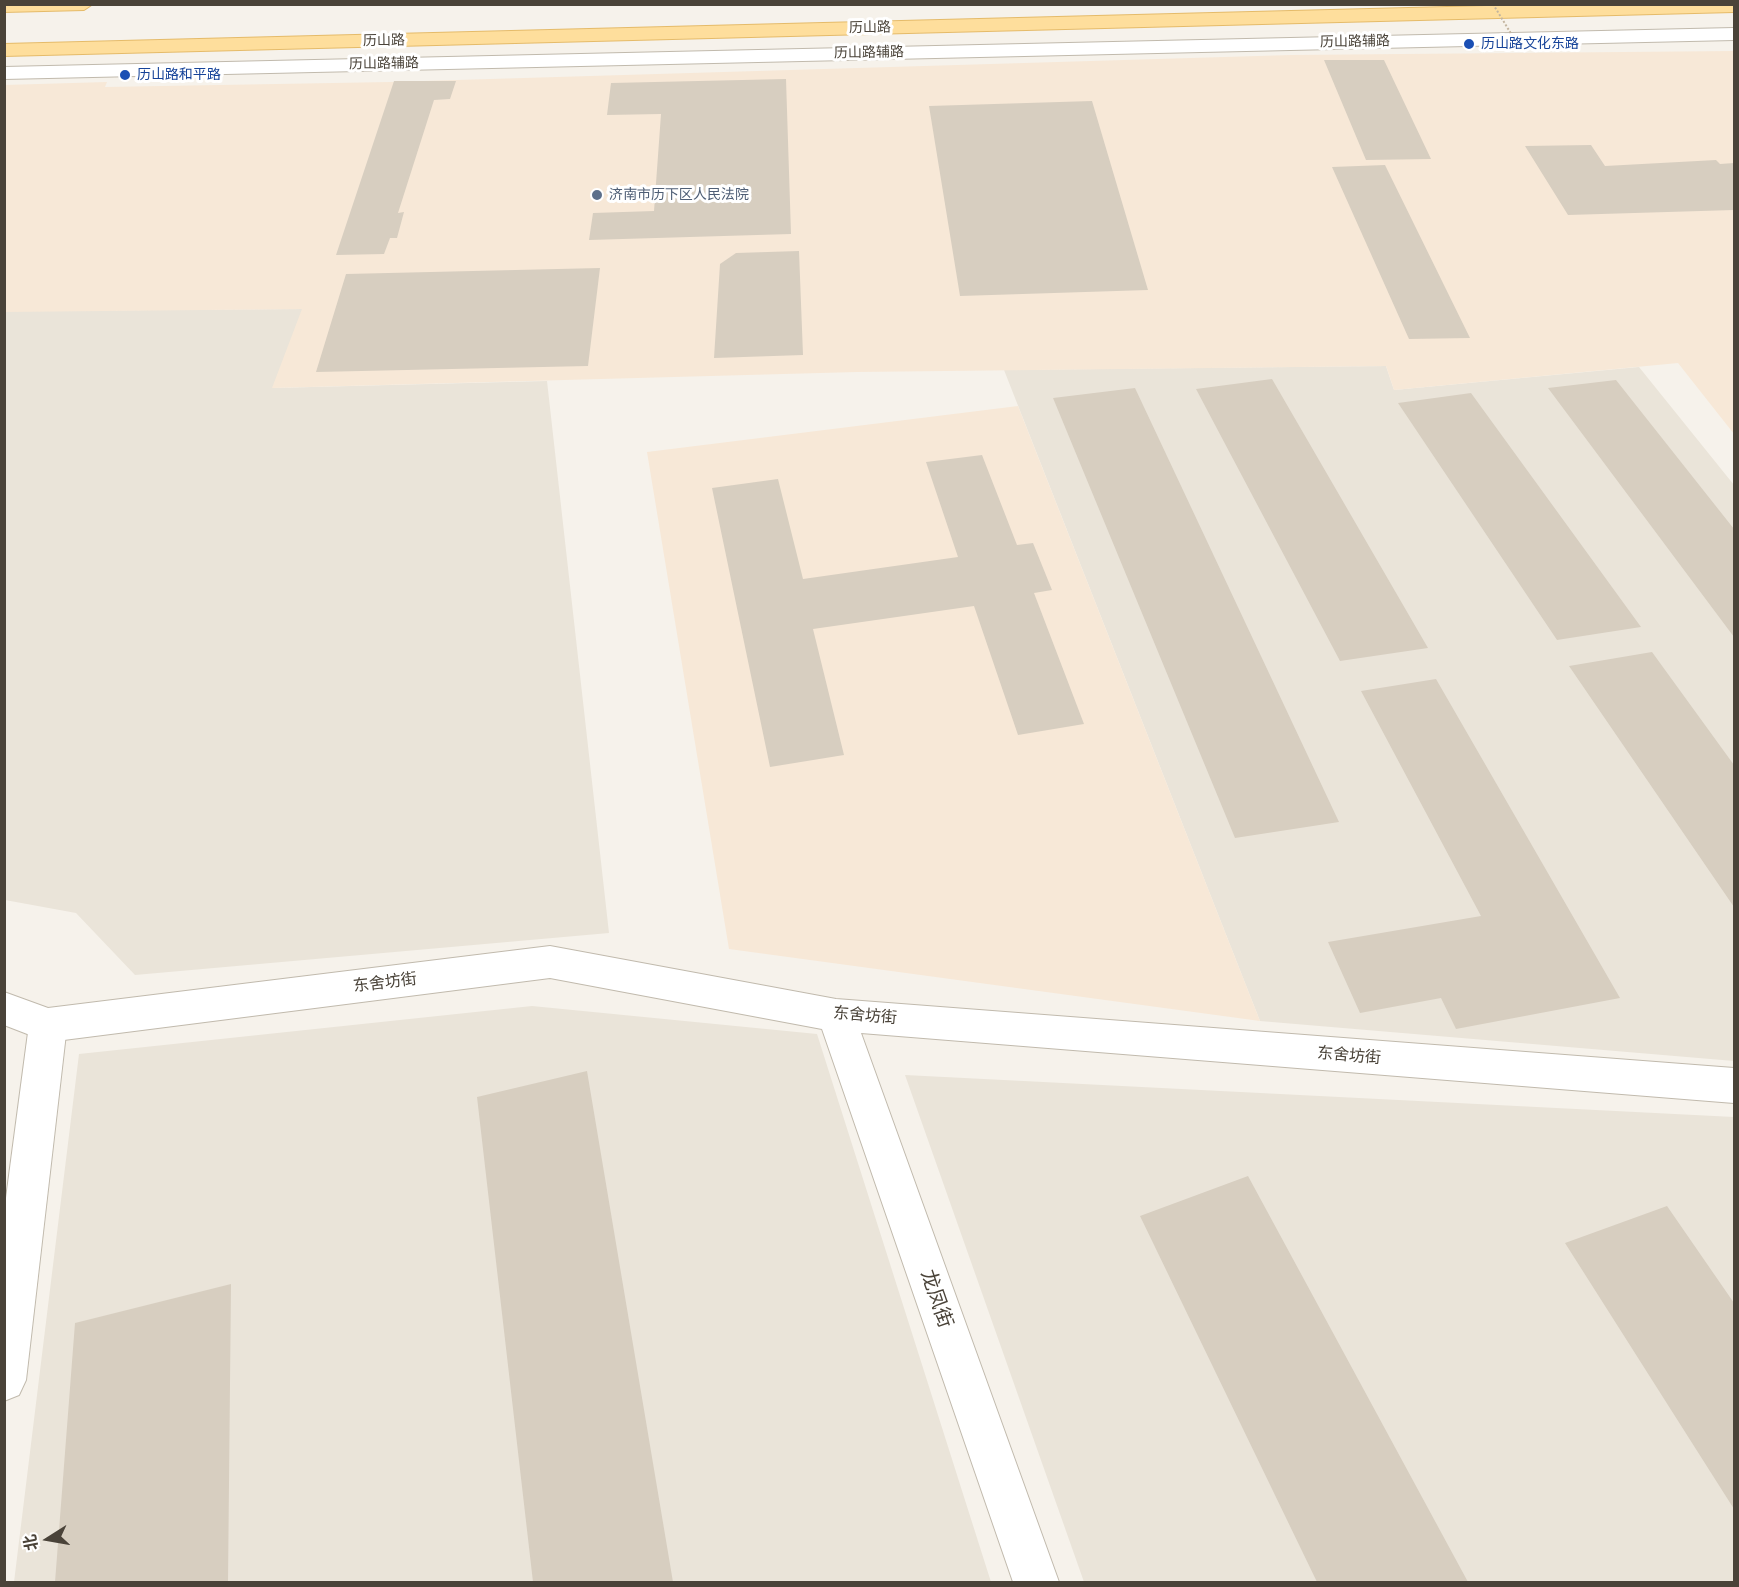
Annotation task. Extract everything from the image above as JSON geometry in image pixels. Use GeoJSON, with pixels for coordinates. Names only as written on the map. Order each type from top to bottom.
{"type":"FeatureCollection","features":[{"type":"Feature","properties":{"kind":"main road"},"geometry":{"type":"LineString","coordinates":[[4,6],[84,4]]}},
{"type":"Feature","properties":{"kind":"main road","name":"历山路"},"geometry":{"type":"LineString","coordinates":[[4,50],[1734,6]]}},
{"type":"Feature","properties":{"kind":"street","name":"历山路辅路"},"geometry":{"type":"LineString","coordinates":[[4,73],[1734,34]]}},
{"type":"Feature","properties":{"kind":"street","name":"东舍坊街"},"geometry":{"type":"LineString","coordinates":[[4,1008],[48,1025],[550,962],[836,1015],[1734,1086]]}},
{"type":"Feature","properties":{"kind":"street","name":"龙凤街"},"geometry":{"type":"LineString","coordinates":[[836,1015],[1036,1582]]}},
{"type":"Feature","properties":{"kind":"street"},"geometry":{"type":"LineString","coordinates":[[4,1380],[48,1025]]}},
{"type":"Feature","properties":{"kind":"path"},"geometry":{"type":"LineString","coordinates":[[1493,4],[1521,50]]}},
{"type":"Feature","properties":{"kind":"shaded area"},"geometry":{"type":"Polygon","coordinates":[[[1734,51],[1734,434],[1678,363],[1394,390],[1386,366],[857,372],[272,388],[302,309],[5,312],[4,85],[107,82],[105,87],[390,82],[1291,55],[1734,51]]]}},
{"type":"Feature","properties":{"kind":"shaded area"},"geometry":{"type":"Polygon","coordinates":[[[303,309],[273,388],[547,381],[609,933],[135,975],[76,913],[5,900],[4,311],[303,309]]]}},
{"type":"Feature","properties":{"kind":"shaded area"},"geometry":{"type":"Polygon","coordinates":[[[1386,366],[1394,390],[1639,367],[1734,485],[1734,1061],[1260,1021],[1004,370],[1386,366]]]}},
{"type":"Feature","properties":{"kind":"shaded area"},"geometry":{"type":"Polygon","coordinates":[[[1018,406],[1260,1021],[729,949],[647,452],[1018,406]]]}},
{"type":"Feature","properties":{"kind":"shaded area"},"geometry":{"type":"Polygon","coordinates":[[[532,1006],[817,1034],[991,1582],[14,1582],[79,1054],[532,1006]]]}},
{"type":"Feature","properties":{"kind":"shaded area"},"geometry":{"type":"Polygon","coordinates":[[[905,1075],[1734,1117],[1734,1582],[1084,1582],[905,1075]]]}},
{"type":"Feature","properties":{"kind":"building"},"geometry":{"type":"Polygon","coordinates":[[[1324,60],[1384,60],[1431,159],[1366,160],[1324,60]]]}},
{"type":"Feature","properties":{"kind":"building"},"geometry":{"type":"Polygon","coordinates":[[[786,79],[791,234],[589,240],[593,213],[654,211],[661,114],[607,115],[611,83],[786,79]]]}},
{"type":"Feature","properties":{"kind":"building"},"geometry":{"type":"Polygon","coordinates":[[[394,81],[456,81],[450,99],[434,100],[398,213],[404,212],[397,238],[390,238],[384,254],[336,255],[394,81]]]}},
{"type":"Feature","properties":{"kind":"building"},"geometry":{"type":"Polygon","coordinates":[[[1092,101],[1148,290],[960,296],[929,106],[1092,101]]]}},
{"type":"Feature","properties":{"kind":"building"},"geometry":{"type":"Polygon","coordinates":[[[1591,145],[1605,166],[1716,160],[1720,164],[1734,163],[1734,210],[1568,215],[1525,146],[1591,145]]]}},
{"type":"Feature","properties":{"kind":"building"},"geometry":{"type":"Polygon","coordinates":[[[1385,165],[1470,338],[1409,339],[1332,167],[1385,165]]]}},
{"type":"Feature","properties":{"kind":"building"},"geometry":{"type":"Polygon","coordinates":[[[799,251],[803,355],[714,358],[720,264],[736,253],[799,251]]]}},
{"type":"Feature","properties":{"kind":"building"},"geometry":{"type":"Polygon","coordinates":[[[600,268],[588,366],[316,372],[346,274],[600,268]]]}},
{"type":"Feature","properties":{"kind":"building"},"geometry":{"type":"Polygon","coordinates":[[[1272,379],[1428,648],[1340,661],[1196,389],[1272,379]]]}},
{"type":"Feature","properties":{"kind":"building"},"geometry":{"type":"Polygon","coordinates":[[[1616,380],[1734,529],[1734,637],[1548,388],[1616,380]]]}},
{"type":"Feature","properties":{"kind":"building"},"geometry":{"type":"Polygon","coordinates":[[[1135,388],[1339,822],[1235,838],[1053,398],[1135,388]]]}},
{"type":"Feature","properties":{"kind":"building"},"geometry":{"type":"Polygon","coordinates":[[[1471,393],[1641,627],[1557,640],[1398,403],[1471,393]]]}},
{"type":"Feature","properties":{"kind":"building"},"geometry":{"type":"Polygon","coordinates":[[[982,455],[1017,545],[1033,543],[1052,590],[1034,593],[1084,724],[1018,735],[974,606],[813,629],[844,755],[770,767],[712,488],[778,479],[803,579],[958,557],[926,462],[982,455]]]}},
{"type":"Feature","properties":{"kind":"building"},"geometry":{"type":"Polygon","coordinates":[[[1652,652],[1734,765],[1734,907],[1569,666],[1652,652]]]}},
{"type":"Feature","properties":{"kind":"building"},"geometry":{"type":"Polygon","coordinates":[[[1436,679],[1620,998],[1456,1029],[1441,998],[1360,1013],[1328,942],[1481,916],[1361,691],[1436,679]]]}},
{"type":"Feature","properties":{"kind":"building"},"geometry":{"type":"Polygon","coordinates":[[[587,1071],[673,1582],[533,1582],[477,1097],[587,1071]]]}},
{"type":"Feature","properties":{"kind":"building"},"geometry":{"type":"Polygon","coordinates":[[[1248,1176],[1468,1582],[1317,1582],[1140,1216],[1248,1176]]]}},
{"type":"Feature","properties":{"kind":"building"},"geometry":{"type":"Polygon","coordinates":[[[1667,1206],[1734,1303],[1734,1509],[1565,1243],[1667,1206]]]}},
{"type":"Feature","properties":{"kind":"building"},"geometry":{"type":"Polygon","coordinates":[[[231,1284],[228,1582],[55,1582],[75,1323],[231,1284]]]}},
{"type":"Feature","properties":{"kind":"place","name":"历山路文化东路"},"geometry":{"type":"Point","coordinates":[1469,44]}},
{"type":"Feature","properties":{"kind":"place","name":"历山路和平路"},"geometry":{"type":"Point","coordinates":[125,75]}},
{"type":"Feature","properties":{"kind":"place","name":"济南市历下区人民法院"},"geometry":{"type":"Point","coordinates":[597,195]}}]}
